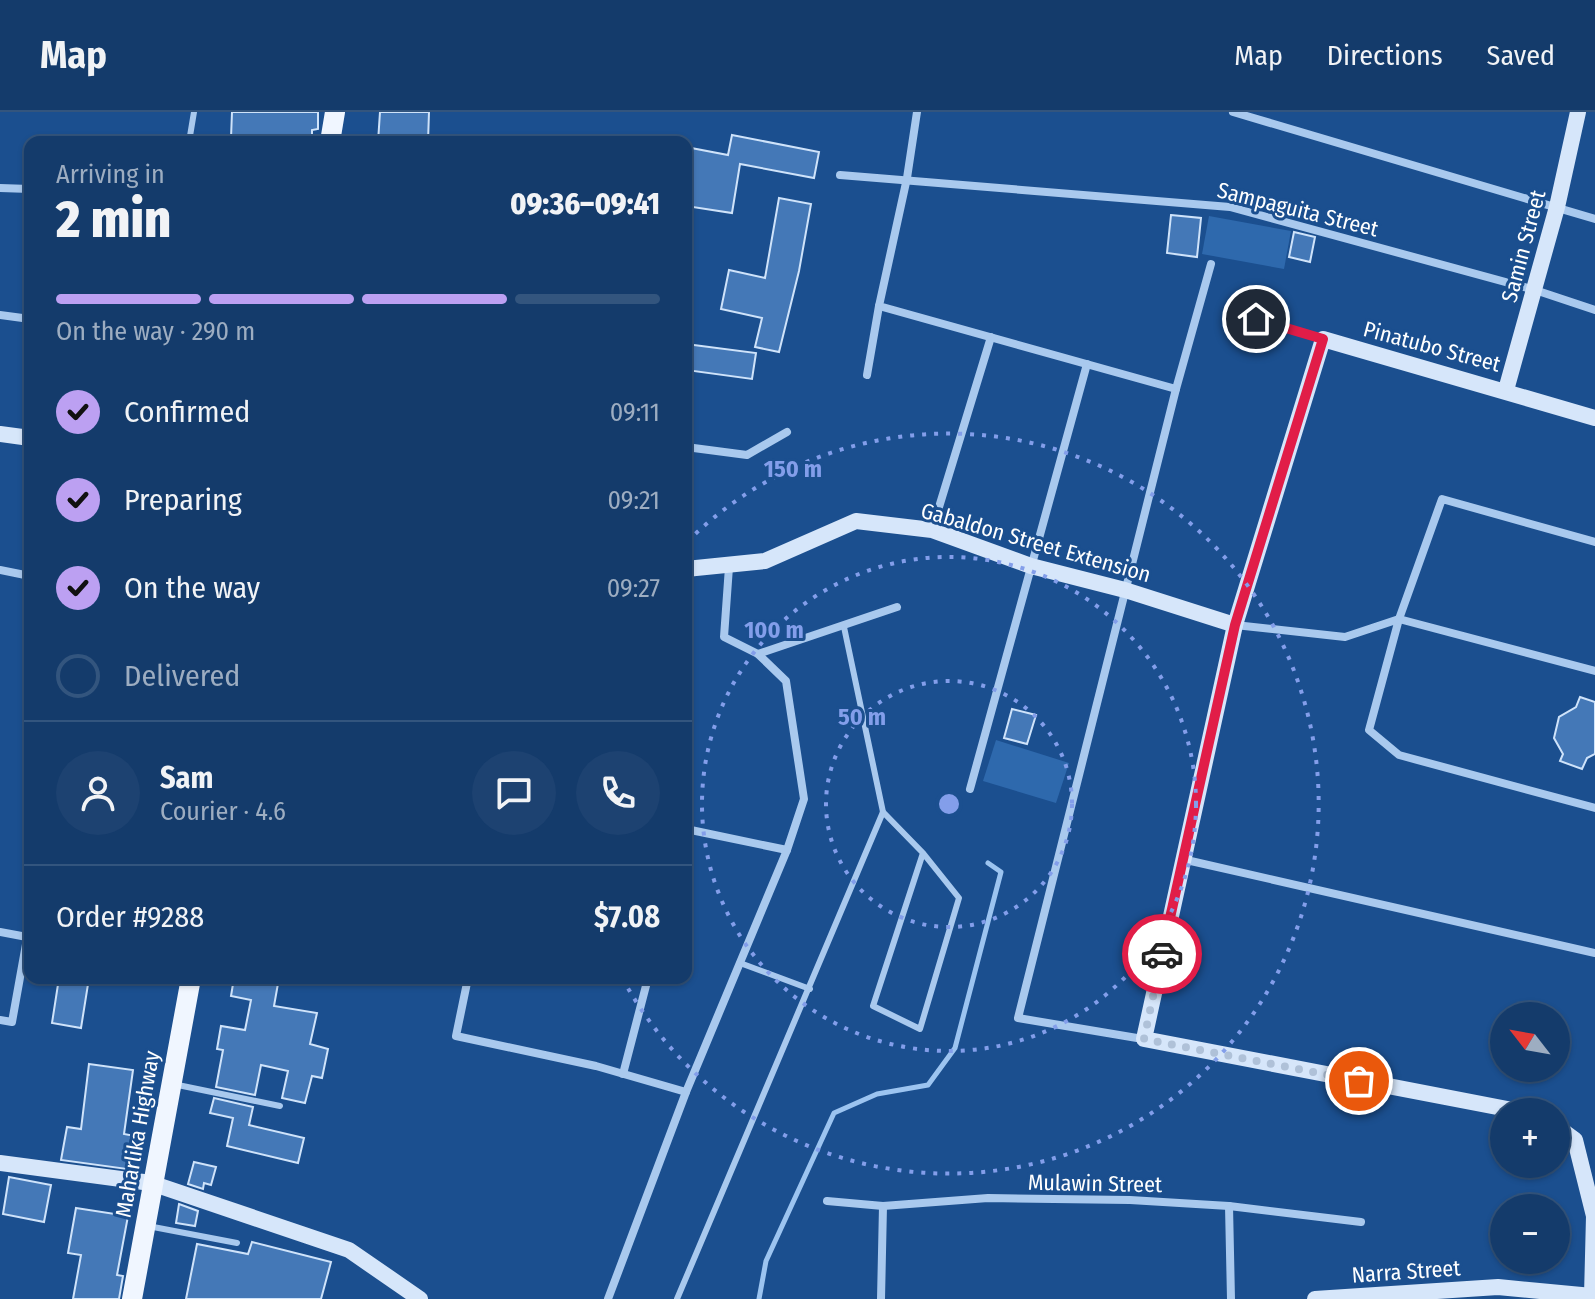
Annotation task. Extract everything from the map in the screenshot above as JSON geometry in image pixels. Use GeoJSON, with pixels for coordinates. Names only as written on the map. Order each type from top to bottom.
{"type":"FeatureCollection","features":[{"type":"Feature","properties":{"kind":"main road"},"geometry":{"type":"LineString","coordinates":[[331,136],[335,112]]}},
{"type":"Feature","properties":{"kind":"main road","name":"Maharlika Highway"},"geometry":{"type":"LineString","coordinates":[[132,1299],[190,984]]}},
{"type":"Feature","properties":{"kind":"street"},"geometry":{"type":"LineString","coordinates":[[867,375],[907,178],[917,112]]}},
{"type":"Feature","properties":{"kind":"street"},"geometry":{"type":"LineString","coordinates":[[1233,112],[1595,219]]}},
{"type":"Feature","properties":{"kind":"street","name":"Samin Street"},"geometry":{"type":"LineString","coordinates":[[1506,390],[1557,207],[1578,112]]}},
{"type":"Feature","properties":{"kind":"street","name":"Sampaguita Street"},"geometry":{"type":"LineString","coordinates":[[840,175],[907,178],[1230,207],[1535,290],[1595,310]]}},
{"type":"Feature","properties":{"kind":"street"},"geometry":{"type":"LineString","coordinates":[[0,188],[24,189]]}},
{"type":"Feature","properties":{"kind":"street"},"geometry":{"type":"LineString","coordinates":[[1211,264],[1176,389],[1018,1018],[1490,1106]]}},
{"type":"Feature","properties":{"kind":"street"},"geometry":{"type":"LineString","coordinates":[[879,306],[1176,389]]}},
{"type":"Feature","properties":{"kind":"street"},"geometry":{"type":"LineString","coordinates":[[0,315],[24,318]]}},
{"type":"Feature","properties":{"kind":"street","name":"Pinatubo Street"},"geometry":{"type":"LineString","coordinates":[[1256,319],[1595,418]]}},
{"type":"Feature","properties":{"kind":"street"},"geometry":{"type":"LineString","coordinates":[[932,530],[991,337]]}},
{"type":"Feature","properties":{"kind":"street"},"geometry":{"type":"LineString","coordinates":[[1144,1039],[1235,625],[1323,339]]}},
{"type":"Feature","properties":{"kind":"street"},"geometry":{"type":"LineString","coordinates":[[970,789],[1087,364]]}},
{"type":"Feature","properties":{"kind":"street"},"geometry":{"type":"LineString","coordinates":[[692,448],[747,455],[787,432]]}},
{"type":"Feature","properties":{"kind":"street"},"geometry":{"type":"LineString","coordinates":[[0,434],[24,437]]}},
{"type":"Feature","properties":{"kind":"street"},"geometry":{"type":"LineString","coordinates":[[1595,542],[1442,499],[1399,619],[1369,730],[1399,755],[1595,808]]}},
{"type":"Feature","properties":{"kind":"street","name":"Gabaldon Street Extension"},"geometry":{"type":"LineString","coordinates":[[692,569],[765,561],[856,521],[932,530],[1031,566],[1125,590],[1235,625]]}},
{"type":"Feature","properties":{"kind":"street"},"geometry":{"type":"LineString","coordinates":[[608,1299],[686,1092],[787,850],[804,799],[786,681],[758,654],[724,637],[729,567]]}},
{"type":"Feature","properties":{"kind":"street"},"geometry":{"type":"LineString","coordinates":[[0,570],[24,575]]}},
{"type":"Feature","properties":{"kind":"street"},"geometry":{"type":"LineString","coordinates":[[758,654],[897,607]]}},
{"type":"Feature","properties":{"kind":"street"},"geometry":{"type":"LineString","coordinates":[[1235,625],[1345,637],[1399,619],[1595,671]]}},
{"type":"Feature","properties":{"kind":"street"},"geometry":{"type":"LineString","coordinates":[[692,830],[787,850]]}},
{"type":"Feature","properties":{"kind":"street"},"geometry":{"type":"LineString","coordinates":[[1182,859],[1595,953]]}},
{"type":"Feature","properties":{"kind":"street"},"geometry":{"type":"LineString","coordinates":[[0,932],[24,936]]}},
{"type":"Feature","properties":{"kind":"street"},"geometry":{"type":"LineString","coordinates":[[0,1020],[12,1022],[24,954]]}},
{"type":"Feature","properties":{"kind":"street"},"geometry":{"type":"LineString","coordinates":[[467,984],[456,1036],[623,1074],[686,1092]]}},
{"type":"Feature","properties":{"kind":"street"},"geometry":{"type":"LineString","coordinates":[[623,1074],[646,984]]}},
{"type":"Feature","properties":{"kind":"street"},"geometry":{"type":"LineString","coordinates":[[1570,1136],[1575,1140],[1594,1216],[1593,1297]]}},
{"type":"Feature","properties":{"kind":"street"},"geometry":{"type":"LineString","coordinates":[[0,1163],[151,1183],[349,1250],[420,1299]]}},
{"type":"Feature","properties":{"kind":"street","name":"Mulawin Street"},"geometry":{"type":"LineString","coordinates":[[827,1201],[883,1206],[988,1198],[1130,1200],[1229,1206],[1361,1222]]}},
{"type":"Feature","properties":{"kind":"street"},"geometry":{"type":"LineString","coordinates":[[881,1299],[883,1206]]}},
{"type":"Feature","properties":{"kind":"street"},"geometry":{"type":"LineString","coordinates":[[1229,1206],[1231,1299]]}},
{"type":"Feature","properties":{"kind":"street","name":"Narra Street"},"geometry":{"type":"LineString","coordinates":[[1315,1299],[1498,1287],[1593,1297]]}},
{"type":"Feature","properties":{"kind":"lane"},"geometry":{"type":"LineString","coordinates":[[190,136],[194,112]]}},
{"type":"Feature","properties":{"kind":"lane"},"geometry":{"type":"LineString","coordinates":[[844,627],[883,812],[923,853],[959,898],[920,1029],[873,1006],[923,853]]}},
{"type":"Feature","properties":{"kind":"lane"},"geometry":{"type":"LineString","coordinates":[[677,1299],[883,812]]}},
{"type":"Feature","properties":{"kind":"lane"},"geometry":{"type":"LineString","coordinates":[[740,963],[810,989]]}},
{"type":"Feature","properties":{"kind":"lane"},"geometry":{"type":"LineString","coordinates":[[170,1083],[280,1106]]}},
{"type":"Feature","properties":{"kind":"lane"},"geometry":{"type":"LineString","coordinates":[[144,1225],[237,1243]]}},
{"type":"Feature","properties":{"kind":"shaded area"},"geometry":{"type":"Polygon","coordinates":[[[1209,216],[1291,231],[1284,269],[1202,254],[1209,216]]]}},
{"type":"Feature","properties":{"kind":"shaded area"},"geometry":{"type":"Polygon","coordinates":[[[996,740],[1069,763],[1056,803],[983,781],[996,740]]]}},
{"type":"Feature","properties":{"kind":"building"},"geometry":{"type":"Polygon","coordinates":[[[232,112],[318,112],[318,129],[312,130],[312,136],[231,136],[232,112]]]}},
{"type":"Feature","properties":{"kind":"building"},"geometry":{"type":"Polygon","coordinates":[[[380,112],[429,112],[428,136],[378,136],[380,112]]]}},
{"type":"Feature","properties":{"kind":"building"},"geometry":{"type":"Polygon","coordinates":[[[732,135],[819,152],[814,178],[740,164],[732,213],[692,207],[692,148],[728,155],[732,135]]]}},
{"type":"Feature","properties":{"kind":"building"},"geometry":{"type":"Polygon","coordinates":[[[779,198],[811,204],[799,271],[779,352],[755,347],[762,318],[721,309],[729,270],[765,278],[779,198]]]}},
{"type":"Feature","properties":{"kind":"building"},"geometry":{"type":"Polygon","coordinates":[[[1171,215],[1201,218],[1197,257],[1167,253],[1171,215]]]}},
{"type":"Feature","properties":{"kind":"building"},"geometry":{"type":"Polygon","coordinates":[[[1294,232],[1315,237],[1310,262],[1289,257],[1294,232]]]}},
{"type":"Feature","properties":{"kind":"building"},"geometry":{"type":"Polygon","coordinates":[[[692,345],[756,353],[752,379],[692,371],[692,345]]]}},
{"type":"Feature","properties":{"kind":"building"},"geometry":{"type":"Polygon","coordinates":[[[1580,697],[1595,702],[1595,754],[1587,758],[1582,769],[1560,761],[1563,754],[1554,738],[1559,717],[1576,707],[1580,697]]]}},
{"type":"Feature","properties":{"kind":"building"},"geometry":{"type":"Polygon","coordinates":[[[1012,709],[1036,715],[1027,744],[1004,738],[1012,709]]]}},
{"type":"Feature","properties":{"kind":"building"},"geometry":{"type":"Polygon","coordinates":[[[58,984],[88,984],[81,1028],[52,1023],[58,984]]]}},
{"type":"Feature","properties":{"kind":"building"},"geometry":{"type":"Polygon","coordinates":[[[233,984],[278,984],[274,1006],[317,1013],[310,1044],[328,1049],[322,1078],[312,1076],[305,1103],[282,1098],[288,1071],[261,1065],[255,1095],[216,1087],[223,1050],[217,1049],[221,1026],[245,1030],[251,1000],[231,996],[233,984]]]}},
{"type":"Feature","properties":{"kind":"building"},"geometry":{"type":"Polygon","coordinates":[[[89,1064],[133,1070],[124,1134],[140,1137],[134,1170],[61,1160],[67,1127],[81,1129],[89,1064]]]}},
{"type":"Feature","properties":{"kind":"building"},"geometry":{"type":"Polygon","coordinates":[[[214,1098],[253,1107],[249,1125],[304,1138],[298,1163],[227,1146],[233,1118],[210,1113],[214,1098]]]}},
{"type":"Feature","properties":{"kind":"building"},"geometry":{"type":"Polygon","coordinates":[[[194,1162],[216,1167],[211,1185],[204,1183],[203,1189],[188,1184],[194,1162]]]}},
{"type":"Feature","properties":{"kind":"building"},"geometry":{"type":"Polygon","coordinates":[[[9,1177],[51,1185],[44,1222],[3,1214],[9,1177]]]}},
{"type":"Feature","properties":{"kind":"building"},"geometry":{"type":"Polygon","coordinates":[[[179,1204],[198,1211],[195,1226],[176,1223],[179,1204]]]}},
{"type":"Feature","properties":{"kind":"building"},"geometry":{"type":"Polygon","coordinates":[[[76,1208],[128,1216],[117,1275],[123,1276],[119,1299],[73,1299],[81,1255],[68,1253],[76,1208]]]}},
{"type":"Feature","properties":{"kind":"building"},"geometry":{"type":"Polygon","coordinates":[[[252,1242],[331,1262],[321,1299],[186,1299],[197,1244],[248,1254],[252,1242]]]}},
{"type":"Feature","properties":{"kind":"waterway"},"geometry":{"type":"LineString","coordinates":[[759,1299],[766,1261],[834,1113],[877,1094],[928,1085],[955,1048],[1001,872],[988,863]]}},
{"type":"Feature","properties":{"kind":"way so far"},"geometry":{"type":"LineString","coordinates":[[1162,954],[1144,1039],[1359,1081]]}},
{"type":"Feature","properties":{"kind":"route"},"geometry":{"type":"LineString","coordinates":[[1162,954],[1235,625],[1323,339],[1256,319]]}}]}
